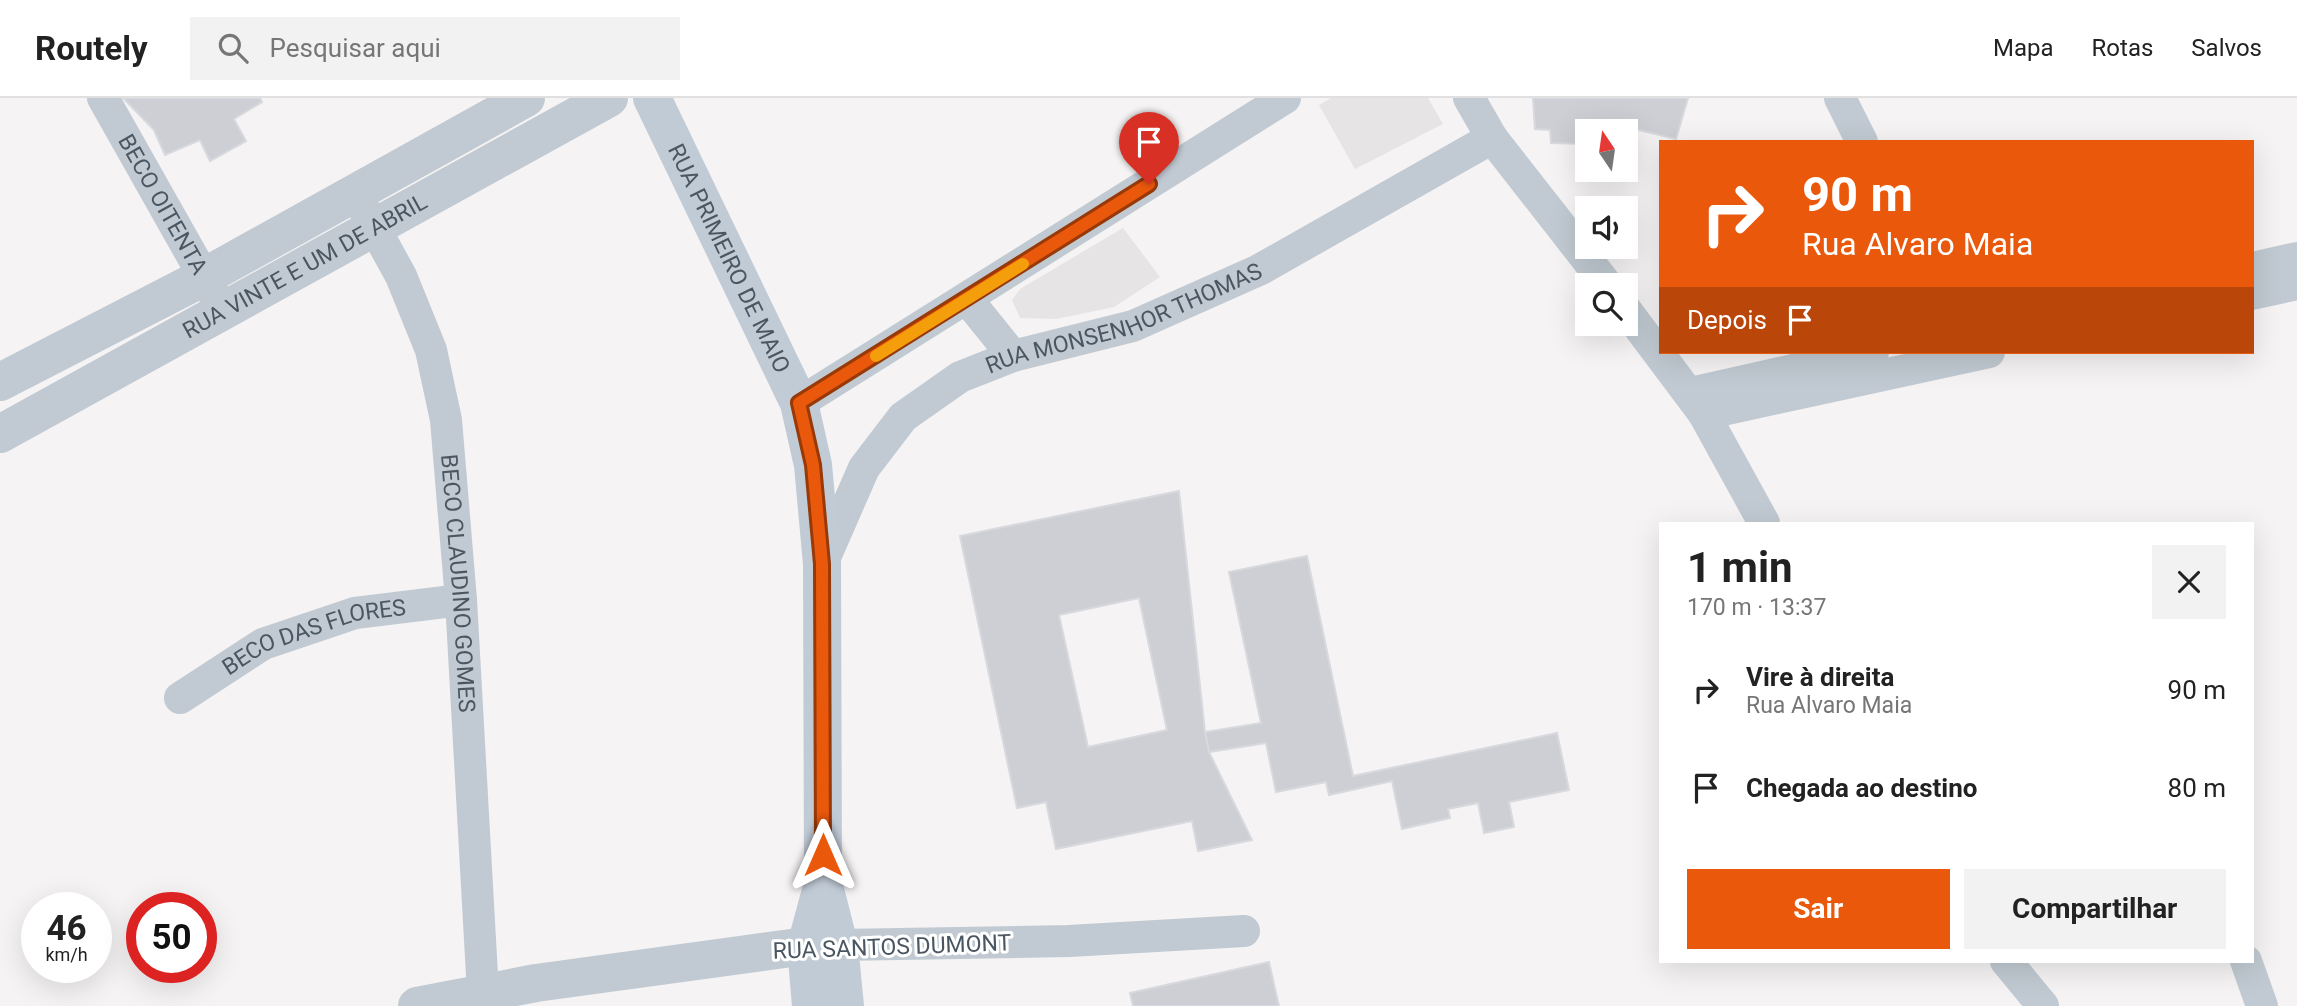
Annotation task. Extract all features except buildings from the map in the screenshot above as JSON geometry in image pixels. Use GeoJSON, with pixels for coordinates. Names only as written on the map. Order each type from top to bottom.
{"type":"FeatureCollection","features":[{"type":"Feature","properties":{"kind":"main road","name":"RUA PRIMEIRO DE MAIO"},"geometry":{"type":"LineString","coordinates":[[652,98],[799,403],[813,465],[822,564],[823,881],[822,946],[811,1006]]}},
{"type":"Feature","properties":{"kind":"main road","name":"RUA PRIMEIRO DE MAIO"},"geometry":{"type":"LineString","coordinates":[[822,946],[845,1006]]}},
{"type":"Feature","properties":{"kind":"street","name":"BECO OITENTA"},"geometry":{"type":"LineString","coordinates":[[103,98],[224,312]]}},
{"type":"Feature","properties":{"kind":"street","name":"RUA VINTE E UM DE ABRIL"},"geometry":{"type":"LineString","coordinates":[[0,382],[204,277],[526,98]]}},
{"type":"Feature","properties":{"kind":"street","name":"RUA VINTE E UM DE ABRIL"},"geometry":{"type":"LineString","coordinates":[[0,434],[608,98]]}},
{"type":"Feature","properties":{"kind":"street"},"geometry":{"type":"LineString","coordinates":[[799,403],[1285,98]]}},
{"type":"Feature","properties":{"kind":"street"},"geometry":{"type":"LineString","coordinates":[[1469,98],[1492,138],[1597,273]]}},
{"type":"Feature","properties":{"kind":"street"},"geometry":{"type":"LineString","coordinates":[[1840,98],[1861,140]]}},
{"type":"Feature","properties":{"kind":"street","name":"RUA MONSENHOR THOMAS"},"geometry":{"type":"LineString","coordinates":[[822,564],[863,468],[903,417],[960,377],[1013,356],[1133,326],[1259,270],[1492,138]]}},
{"type":"Feature","properties":{"kind":"street","name":"BECO CLAUDINO GOMES"},"geometry":{"type":"LineString","coordinates":[[356,193],[401,276],[431,350],[446,421],[461,600],[483,993]]}},
{"type":"Feature","properties":{"kind":"street"},"geometry":{"type":"LineString","coordinates":[[2254,268],[2297,258]]}},
{"type":"Feature","properties":{"kind":"street"},"geometry":{"type":"LineString","coordinates":[[2254,294],[2297,284]]}},
{"type":"Feature","properties":{"kind":"street"},"geometry":{"type":"LineString","coordinates":[[967,299],[1013,356]]}},
{"type":"Feature","properties":{"kind":"street"},"geometry":{"type":"LineString","coordinates":[[1638,326],[1659,353]]}},
{"type":"Feature","properties":{"kind":"street"},"geometry":{"type":"LineString","coordinates":[[1660,354],[1697,403],[1763,522]]}},
{"type":"Feature","properties":{"kind":"street"},"geometry":{"type":"LineString","coordinates":[[1697,403],[1867,354]]}},
{"type":"Feature","properties":{"kind":"street"},"geometry":{"type":"LineString","coordinates":[[1697,403],[1968,354]]}},
{"type":"Feature","properties":{"kind":"street","name":"BECO DAS FLORES"},"geometry":{"type":"LineString","coordinates":[[180,698],[263,644],[355,613],[461,600]]}},
{"type":"Feature","properties":{"kind":"street","name":"RUA SANTOS DUMONT"},"geometry":{"type":"LineString","coordinates":[[417,1006],[483,993],[539,995],[822,946],[1069,942],[1244,931]]}},
{"type":"Feature","properties":{"kind":"street"},"geometry":{"type":"LineString","coordinates":[[2008,963],[2043,1006]]}},
{"type":"Feature","properties":{"kind":"street"},"geometry":{"type":"LineString","coordinates":[[2247,963],[2262,1006]]}},
{"type":"Feature","properties":{"kind":"shaded area"},"geometry":{"type":"Polygon","coordinates":[[[1331,98],[1428,98],[1443,124],[1355,169],[1319,105],[1331,98]]]}},
{"type":"Feature","properties":{"kind":"shaded area"},"geometry":{"type":"Polygon","coordinates":[[[1123,228],[1160,277],[1114,307],[1056,319],[1020,318],[1012,300],[1020,289],[1123,228]]]}},
{"type":"Feature","properties":{"kind":"slow traffic"},"geometry":{"type":"LineString","coordinates":[[876,356],[1023,264]]}},
{"type":"Feature","properties":{"kind":"route"},"geometry":{"type":"LineString","coordinates":[[823,855],[822,564],[813,465],[799,403],[1149,184]]}}]}
